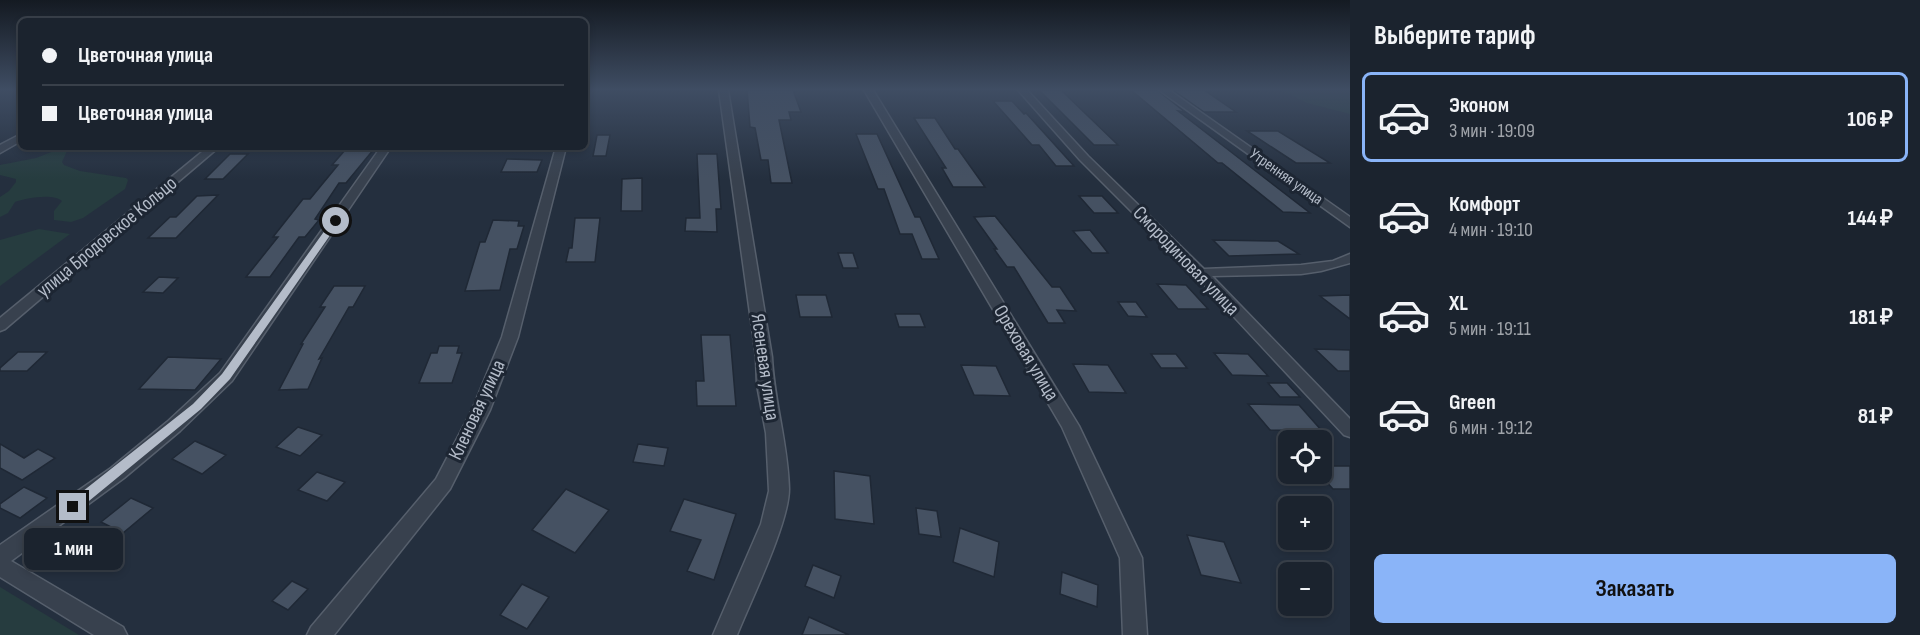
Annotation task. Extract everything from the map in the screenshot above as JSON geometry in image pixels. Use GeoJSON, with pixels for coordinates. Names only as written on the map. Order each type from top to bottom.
{"type":"FeatureCollection","features":[{"type":"Feature","properties":{"kind":"street","name":"Ясеневая улица"},"geometry":{"type":"LineString","coordinates":[[725,635],[771,524],[779,491],[775,433],[765,385],[764,357],[727,120]]}},
{"type":"Feature","properties":{"kind":"street","name":"Ореховая улица"},"geometry":{"type":"LineString","coordinates":[[886,120],[1070,426],[1095,477],[1131,558],[1135,635]]}},
{"type":"Feature","properties":{"kind":"street","name":"Смородиновая улица"},"geometry":{"type":"LineString","coordinates":[[1049,120],[1084,158],[1202,273],[1350,430]]}},
{"type":"Feature","properties":{"kind":"street","name":"Утренняя улица"},"geometry":{"type":"LineString","coordinates":[[1205,120],[1350,223]]}},
{"type":"Feature","properties":{"kind":"street"},"geometry":{"type":"LineString","coordinates":[[0,150],[18,139]]}},
{"type":"Feature","properties":{"kind":"street","name":"улица Бродовское Кольцо"},"geometry":{"type":"LineString","coordinates":[[0,326],[210,150]]}},
{"type":"Feature","properties":{"kind":"street"},"geometry":{"type":"LineString","coordinates":[[0,557],[88,496],[197,406],[226,377],[384,150]]}},
{"type":"Feature","properties":{"kind":"street","name":"Кленовая улица"},"geometry":{"type":"LineString","coordinates":[[319,635],[443,484],[481,411],[510,337],[560,150]]}},
{"type":"Feature","properties":{"kind":"street"},"geometry":{"type":"LineString","coordinates":[[1202,273],[1317,268],[1341,263],[1350,258]]}},
{"type":"Feature","properties":{"kind":"street"},"geometry":{"type":"LineString","coordinates":[[0,566],[115,635]]}},
{"type":"Feature","properties":{"kind":"green space"},"geometry":{"type":"Polygon","coordinates":[[[56,150],[63,150],[67,151],[62,162],[64,165],[80,171],[128,180],[125,189],[83,218],[71,222],[54,220],[54,211],[62,201],[52,197],[15,202],[8,213],[0,217],[0,197],[9,191],[16,179],[0,175],[0,165],[36,158],[56,150]]]}},
{"type":"Feature","properties":{"kind":"green space"},"geometry":{"type":"Polygon","coordinates":[[[39,229],[70,234],[0,286],[0,240],[39,229]]]}},
{"type":"Feature","properties":{"kind":"green space"},"geometry":{"type":"Polygon","coordinates":[[[0,587],[79,635],[0,635],[0,587]]]}},
{"type":"Feature","properties":{"kind":"building"},"geometry":{"type":"Polygon","coordinates":[[[749,120],[791,120],[779,120],[792,183],[771,183],[768,160],[761,160],[755,128],[750,127],[749,120]]]}},
{"type":"Feature","properties":{"kind":"building"},"geometry":{"type":"Polygon","coordinates":[[[915,120],[936,120],[955,149],[958,149],[985,187],[953,187],[942,168],[946,168],[915,120]]]}},
{"type":"Feature","properties":{"kind":"building"},"geometry":{"type":"Polygon","coordinates":[[[1010,120],[1032,120],[1074,166],[1056,166],[1039,145],[1032,145],[1010,120]]]}},
{"type":"Feature","properties":{"kind":"building"},"geometry":{"type":"Polygon","coordinates":[[[1069,120],[1092,120],[1118,145],[1094,145],[1069,120]]]}},
{"type":"Feature","properties":{"kind":"building"},"geometry":{"type":"Polygon","coordinates":[[[1166,120],[1189,120],[1310,213],[1283,212],[1222,163],[1218,163],[1166,120]]]}},
{"type":"Feature","properties":{"kind":"building"},"geometry":{"type":"Polygon","coordinates":[[[1247,131],[1278,131],[1330,163],[1296,163],[1247,131]]]}},
{"type":"Feature","properties":{"kind":"building"},"geometry":{"type":"Polygon","coordinates":[[[856,134],[877,134],[915,217],[920,217],[939,259],[922,259],[912,234],[900,234],[884,189],[878,189],[856,134]]]}},
{"type":"Feature","properties":{"kind":"building"},"geometry":{"type":"Polygon","coordinates":[[[597,135],[610,135],[606,156],[593,156],[597,135]]]}},
{"type":"Feature","properties":{"kind":"building"},"geometry":{"type":"Polygon","coordinates":[[[345,150],[373,150],[346,183],[339,183],[315,219],[319,220],[305,237],[299,237],[270,277],[246,277],[278,237],[273,237],[303,199],[310,199],[338,165],[332,165],[345,150]]]}},
{"type":"Feature","properties":{"kind":"building"},"geometry":{"type":"Polygon","coordinates":[[[230,154],[248,154],[223,179],[205,179],[230,154]]]}},
{"type":"Feature","properties":{"kind":"building"},"geometry":{"type":"Polygon","coordinates":[[[697,154],[717,154],[721,209],[716,209],[717,232],[685,231],[686,218],[700,218],[697,154]]]}},
{"type":"Feature","properties":{"kind":"building"},"geometry":{"type":"Polygon","coordinates":[[[507,159],[542,160],[537,172],[501,172],[507,159]]]}},
{"type":"Feature","properties":{"kind":"building"},"geometry":{"type":"Polygon","coordinates":[[[642,178],[642,211],[621,211],[622,179],[642,178]]]}},
{"type":"Feature","properties":{"kind":"building"},"geometry":{"type":"Polygon","coordinates":[[[218,195],[176,238],[148,238],[170,217],[176,217],[197,196],[218,195]]]}},
{"type":"Feature","properties":{"kind":"building"},"geometry":{"type":"Polygon","coordinates":[[[1079,196],[1102,196],[1118,213],[1094,213],[1079,196]]]}},
{"type":"Feature","properties":{"kind":"building"},"geometry":{"type":"Polygon","coordinates":[[[995,216],[1052,287],[1060,287],[1076,311],[1057,310],[1065,323],[1048,323],[1014,267],[1007,267],[974,217],[995,216]]]}},
{"type":"Feature","properties":{"kind":"building"},"geometry":{"type":"Polygon","coordinates":[[[575,218],[600,218],[595,262],[566,262],[569,248],[572,248],[575,218]]]}},
{"type":"Feature","properties":{"kind":"building"},"geometry":{"type":"Polygon","coordinates":[[[493,220],[519,221],[518,226],[524,226],[517,249],[510,249],[500,290],[465,291],[480,242],[485,242],[493,220]]]}},
{"type":"Feature","properties":{"kind":"building"},"geometry":{"type":"Polygon","coordinates":[[[1090,230],[1108,253],[1092,253],[1073,231],[1090,230]]]}},
{"type":"Feature","properties":{"kind":"building"},"geometry":{"type":"Polygon","coordinates":[[[1213,240],[1278,241],[1299,254],[1229,256],[1213,240]]]}},
{"type":"Feature","properties":{"kind":"building"},"geometry":{"type":"Polygon","coordinates":[[[838,253],[853,253],[858,268],[843,268],[838,253]]]}},
{"type":"Feature","properties":{"kind":"building"},"geometry":{"type":"Polygon","coordinates":[[[159,277],[178,278],[163,293],[143,292],[159,277]]]}},
{"type":"Feature","properties":{"kind":"building"},"geometry":{"type":"Polygon","coordinates":[[[1157,284],[1186,285],[1208,309],[1178,309],[1157,284]]]}},
{"type":"Feature","properties":{"kind":"building"},"geometry":{"type":"Polygon","coordinates":[[[334,286],[365,286],[353,307],[349,307],[319,359],[322,358],[308,389],[279,390],[303,344],[301,344],[325,307],[320,307],[334,286]]]}},
{"type":"Feature","properties":{"kind":"building"},"geometry":{"type":"Polygon","coordinates":[[[796,295],[826,295],[832,317],[800,317],[796,295]]]}},
{"type":"Feature","properties":{"kind":"building"},"geometry":{"type":"Polygon","coordinates":[[[1350,295],[1350,319],[1320,296],[1350,295]]]}},
{"type":"Feature","properties":{"kind":"building"},"geometry":{"type":"Polygon","coordinates":[[[1118,302],[1136,302],[1147,317],[1128,316],[1118,302]]]}},
{"type":"Feature","properties":{"kind":"building"},"geometry":{"type":"Polygon","coordinates":[[[895,314],[920,314],[925,327],[899,327],[895,314]]]}},
{"type":"Feature","properties":{"kind":"building"},"geometry":{"type":"Polygon","coordinates":[[[701,335],[730,335],[736,406],[697,406],[696,381],[704,381],[701,335]]]}},
{"type":"Feature","properties":{"kind":"building"},"geometry":{"type":"Polygon","coordinates":[[[439,346],[459,346],[457,353],[462,353],[452,383],[419,383],[431,353],[437,353],[439,346]]]}},
{"type":"Feature","properties":{"kind":"building"},"geometry":{"type":"Polygon","coordinates":[[[1315,349],[1350,350],[1350,371],[1338,371],[1315,349]]]}},
{"type":"Feature","properties":{"kind":"building"},"geometry":{"type":"Polygon","coordinates":[[[18,352],[47,352],[27,371],[0,371],[0,368],[18,352]]]}},
{"type":"Feature","properties":{"kind":"building"},"geometry":{"type":"Polygon","coordinates":[[[1214,353],[1248,354],[1268,376],[1232,375],[1214,353]]]}},
{"type":"Feature","properties":{"kind":"building"},"geometry":{"type":"Polygon","coordinates":[[[1151,354],[1176,354],[1187,368],[1161,368],[1151,354]]]}},
{"type":"Feature","properties":{"kind":"building"},"geometry":{"type":"Polygon","coordinates":[[[168,357],[221,359],[195,390],[139,389],[168,357]]]}},
{"type":"Feature","properties":{"kind":"building"},"geometry":{"type":"Polygon","coordinates":[[[1073,364],[1108,365],[1126,393],[1089,392],[1073,364]]]}},
{"type":"Feature","properties":{"kind":"building"},"geometry":{"type":"Polygon","coordinates":[[[961,365],[996,366],[1010,396],[974,395],[961,365]]]}},
{"type":"Feature","properties":{"kind":"building"},"geometry":{"type":"Polygon","coordinates":[[[1268,383],[1287,383],[1300,397],[1280,397],[1268,383]]]}},
{"type":"Feature","properties":{"kind":"building"},"geometry":{"type":"Polygon","coordinates":[[[1248,404],[1299,405],[1321,430],[1278,430],[1270,430],[1248,404]]]}},
{"type":"Feature","properties":{"kind":"building"},"geometry":{"type":"Polygon","coordinates":[[[298,427],[322,435],[300,456],[276,447],[298,427]]]}},
{"type":"Feature","properties":{"kind":"building"},"geometry":{"type":"Polygon","coordinates":[[[195,441],[226,455],[202,474],[172,459],[195,441]]]}},
{"type":"Feature","properties":{"kind":"building"},"geometry":{"type":"Polygon","coordinates":[[[0,444],[24,458],[38,449],[55,458],[22,480],[0,468],[0,444]]]}},
{"type":"Feature","properties":{"kind":"building"},"geometry":{"type":"Polygon","coordinates":[[[638,444],[668,448],[664,466],[633,462],[638,444]]]}},
{"type":"Feature","properties":{"kind":"building"},"geometry":{"type":"Polygon","coordinates":[[[1332,466],[1350,466],[1350,489],[1333,489],[1328,484],[1332,484],[1332,466]]]}},
{"type":"Feature","properties":{"kind":"building"},"geometry":{"type":"Polygon","coordinates":[[[834,471],[870,476],[874,524],[835,519],[834,471]]]}},
{"type":"Feature","properties":{"kind":"building"},"geometry":{"type":"Polygon","coordinates":[[[317,472],[345,482],[327,501],[298,490],[317,472]]]}},
{"type":"Feature","properties":{"kind":"building"},"geometry":{"type":"Polygon","coordinates":[[[24,487],[47,498],[20,518],[0,508],[0,504],[24,487]]]}},
{"type":"Feature","properties":{"kind":"building"},"geometry":{"type":"Polygon","coordinates":[[[566,489],[609,510],[575,553],[532,530],[566,489]]]}},
{"type":"Feature","properties":{"kind":"building"},"geometry":{"type":"Polygon","coordinates":[[[131,498],[153,508],[123,533],[101,522],[131,498]]]}},
{"type":"Feature","properties":{"kind":"building"},"geometry":{"type":"Polygon","coordinates":[[[684,499],[736,514],[714,580],[687,571],[701,540],[670,531],[684,499]]]}},
{"type":"Feature","properties":{"kind":"building"},"geometry":{"type":"Polygon","coordinates":[[[916,508],[937,511],[941,537],[919,534],[916,508]]]}},
{"type":"Feature","properties":{"kind":"building"},"geometry":{"type":"Polygon","coordinates":[[[960,528],[999,542],[994,577],[953,562],[960,528]]]}},
{"type":"Feature","properties":{"kind":"building"},"geometry":{"type":"Polygon","coordinates":[[[1187,535],[1224,542],[1241,583],[1201,575],[1187,535]]]}},
{"type":"Feature","properties":{"kind":"building"},"geometry":{"type":"Polygon","coordinates":[[[813,565],[841,576],[834,598],[805,586],[813,565]]]}},
{"type":"Feature","properties":{"kind":"building"},"geometry":{"type":"Polygon","coordinates":[[[1062,572],[1098,585],[1097,607],[1060,594],[1062,572]]]}},
{"type":"Feature","properties":{"kind":"building"},"geometry":{"type":"Polygon","coordinates":[[[292,581],[308,589],[288,610],[272,601],[292,581]]]}},
{"type":"Feature","properties":{"kind":"building"},"geometry":{"type":"Polygon","coordinates":[[[522,584],[549,597],[527,629],[500,615],[522,584]]]}},
{"type":"Feature","properties":{"kind":"building"},"geometry":{"type":"Polygon","coordinates":[[[809,617],[849,635],[802,635],[809,617]]]}},
{"type":"Feature","properties":{"kind":"route"},"geometry":{"type":"LineString","coordinates":[[73,507],[136,458],[197,406],[226,377],[336,221]]}}]}
